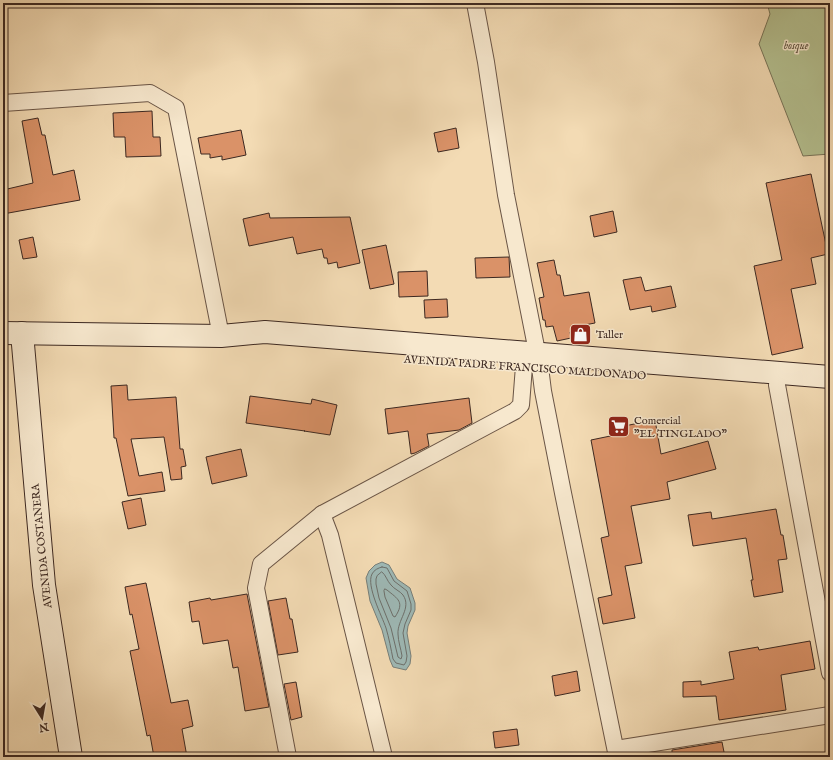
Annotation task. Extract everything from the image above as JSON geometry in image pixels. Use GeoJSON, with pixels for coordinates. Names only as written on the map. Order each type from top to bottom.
{"type":"FeatureCollection","features":[{"type":"Feature","properties":{"kind":"main road","name":"AVENIDA PADRE FRANCISCO MALDONADO"},"geometry":{"type":"LineString","coordinates":[[12,333],[221,336],[264,348],[830,377]]}},
{"type":"Feature","properties":{"kind":"main road","name":"AVENIDA COSTANERA"},"geometry":{"type":"LineString","coordinates":[[12,333],[44,585],[71,757]]}},
{"type":"Feature","properties":{"kind":"main road","name":"AVENIDA PADRE FRANCISCO MALDONADO"},"geometry":{"type":"LineString","coordinates":[[534,363],[830,389]]}},
{"type":"Feature","properties":{"kind":"street"},"geometry":{"type":"LineString","coordinates":[[475,3],[486,62],[506,196],[534,363],[543,391],[616,753],[830,715]]}},
{"type":"Feature","properties":{"kind":"street"},"geometry":{"type":"LineString","coordinates":[[3,103],[150,93],[176,108],[221,336]]}},
{"type":"Feature","properties":{"kind":"street"},"geometry":{"type":"LineString","coordinates":[[288,757],[256,588],[261,564],[322,514],[515,412],[521,405],[534,363]]}},
{"type":"Feature","properties":{"kind":"street"},"geometry":{"type":"LineString","coordinates":[[776,385],[830,674]]}},
{"type":"Feature","properties":{"kind":"street"},"geometry":{"type":"LineString","coordinates":[[322,514],[330,535],[384,757]]}},
{"type":"Feature","properties":{"kind":"green space","name":"bosque"},"geometry":{"type":"Polygon","coordinates":[[[767,3],[830,3],[830,154],[803,156],[759,44],[770,14],[767,3]]]}},
{"type":"Feature","properties":{"kind":"water"},"geometry":{"type":"Polygon","coordinates":[[[382,562],[389,565],[397,579],[410,588],[415,603],[415,610],[408,626],[407,633],[411,656],[410,664],[406,670],[393,667],[382,630],[370,601],[366,578],[369,571],[375,565],[382,562]]]}},
{"type":"Feature","properties":{"kind":"building"},"geometry":{"type":"Polygon","coordinates":[[[152,111],[153,137],[160,137],[161,156],[126,157],[125,137],[114,137],[113,113],[152,111]]]}},
{"type":"Feature","properties":{"kind":"building"},"geometry":{"type":"Polygon","coordinates":[[[38,118],[42,135],[45,135],[53,175],[74,170],[80,200],[3,214],[3,190],[33,183],[22,121],[38,118]]]}},
{"type":"Feature","properties":{"kind":"building"},"geometry":{"type":"Polygon","coordinates":[[[456,128],[459,148],[438,152],[434,133],[456,128]]]}},
{"type":"Feature","properties":{"kind":"building"},"geometry":{"type":"Polygon","coordinates":[[[241,130],[246,155],[222,160],[222,156],[210,158],[210,154],[201,154],[198,138],[241,130]]]}},
{"type":"Feature","properties":{"kind":"building"},"geometry":{"type":"Polygon","coordinates":[[[811,174],[828,254],[811,258],[816,284],[791,289],[803,348],[772,355],[754,266],[782,260],[766,183],[811,174]]]}},
{"type":"Feature","properties":{"kind":"building"},"geometry":{"type":"Polygon","coordinates":[[[613,211],[617,232],[594,237],[590,216],[613,211]]]}},
{"type":"Feature","properties":{"kind":"building"},"geometry":{"type":"Polygon","coordinates":[[[269,213],[270,218],[350,217],[360,263],[338,268],[337,262],[328,264],[327,258],[324,258],[322,249],[297,254],[293,237],[249,246],[243,219],[269,213]]]}},
{"type":"Feature","properties":{"kind":"building"},"geometry":{"type":"Polygon","coordinates":[[[33,237],[37,257],[23,259],[19,240],[33,237]]]}},
{"type":"Feature","properties":{"kind":"building"},"geometry":{"type":"Polygon","coordinates":[[[386,245],[394,284],[370,289],[362,250],[386,245]]]}},
{"type":"Feature","properties":{"kind":"building"},"geometry":{"type":"Polygon","coordinates":[[[509,257],[510,277],[476,278],[475,258],[509,257]]]}},
{"type":"Feature","properties":{"kind":"building"},"geometry":{"type":"Polygon","coordinates":[[[554,260],[557,275],[560,275],[564,296],[589,292],[595,323],[579,326],[580,330],[570,332],[571,338],[557,341],[553,326],[546,327],[545,320],[543,320],[539,298],[544,297],[537,263],[554,260]]]}},
{"type":"Feature","properties":{"kind":"building"},"geometry":{"type":"Polygon","coordinates":[[[427,271],[428,296],[399,297],[398,272],[427,271]]]}},
{"type":"Feature","properties":{"kind":"building"},"geometry":{"type":"Polygon","coordinates":[[[641,277],[645,291],[671,286],[676,307],[652,312],[651,306],[630,310],[623,280],[641,277]]]}},
{"type":"Feature","properties":{"kind":"building"},"geometry":{"type":"Polygon","coordinates":[[[447,299],[448,317],[425,318],[424,300],[447,299]]]}},
{"type":"Feature","properties":{"kind":"building"},"geometry":{"type":"Polygon","coordinates":[[[127,385],[128,400],[176,397],[180,449],[183,449],[186,466],[181,467],[182,479],[171,480],[164,437],[131,439],[139,476],[162,472],[165,491],[128,496],[116,438],[114,438],[111,386],[127,385]]]}},
{"type":"Feature","properties":{"kind":"building"},"geometry":{"type":"Polygon","coordinates":[[[250,396],[311,404],[312,399],[337,405],[330,435],[246,423],[250,396]]]}},
{"type":"Feature","properties":{"kind":"building"},"geometry":{"type":"Polygon","coordinates":[[[469,398],[472,423],[459,430],[427,434],[429,446],[415,453],[411,454],[408,431],[388,434],[385,409],[469,398]]]}},
{"type":"Feature","properties":{"kind":"building"},"geometry":{"type":"Polygon","coordinates":[[[655,420],[661,454],[708,441],[716,469],[667,482],[670,499],[631,506],[642,563],[625,566],[635,618],[603,624],[598,598],[612,595],[601,538],[609,536],[591,440],[620,434],[619,427],[655,420]]]}},
{"type":"Feature","properties":{"kind":"building"},"geometry":{"type":"Polygon","coordinates":[[[241,449],[247,476],[212,484],[206,457],[241,449]]]}},
{"type":"Feature","properties":{"kind":"building"},"geometry":{"type":"Polygon","coordinates":[[[141,498],[146,525],[128,529],[122,502],[141,498]]]}},
{"type":"Feature","properties":{"kind":"building"},"geometry":{"type":"Polygon","coordinates":[[[776,509],[781,535],[783,535],[787,559],[778,560],[783,592],[754,597],[751,580],[753,580],[746,538],[693,546],[688,515],[711,512],[712,519],[776,509]]]}},
{"type":"Feature","properties":{"kind":"building"},"geometry":{"type":"Polygon","coordinates":[[[146,583],[171,703],[188,700],[193,726],[182,729],[187,757],[154,757],[150,735],[147,736],[130,651],[139,649],[132,614],[130,615],[125,587],[146,583]]]}},
{"type":"Feature","properties":{"kind":"building"},"geometry":{"type":"Polygon","coordinates":[[[247,594],[269,707],[245,711],[238,667],[233,668],[228,640],[203,644],[199,621],[192,622],[189,602],[247,594]]]}},
{"type":"Feature","properties":{"kind":"building"},"geometry":{"type":"Polygon","coordinates":[[[286,598],[290,619],[292,619],[298,652],[278,655],[268,601],[286,598]]]}},
{"type":"Feature","properties":{"kind":"building"},"geometry":{"type":"Polygon","coordinates":[[[810,641],[815,669],[781,675],[786,710],[719,720],[716,696],[683,697],[683,682],[701,681],[701,685],[734,679],[729,652],[758,647],[759,650],[810,641]]]}},
{"type":"Feature","properties":{"kind":"building"},"geometry":{"type":"Polygon","coordinates":[[[577,671],[580,691],[555,696],[552,676],[577,671]]]}},
{"type":"Feature","properties":{"kind":"building"},"geometry":{"type":"Polygon","coordinates":[[[296,682],[302,717],[291,720],[284,684],[296,682]]]}},
{"type":"Feature","properties":{"kind":"building"},"geometry":{"type":"Polygon","coordinates":[[[517,729],[519,745],[495,748],[493,732],[517,729]]]}},
{"type":"Feature","properties":{"kind":"building"},"geometry":{"type":"Polygon","coordinates":[[[722,742],[725,757],[672,757],[672,750],[722,742]]]}},
{"type":"Feature","properties":{"kind":"place","name":"Taller"},"geometry":{"type":"Point","coordinates":[581,334]}},
{"type":"Feature","properties":{"kind":"place","name":"Comercial \"EL TINGLADO\""},"geometry":{"type":"Point","coordinates":[618,426]}}]}
